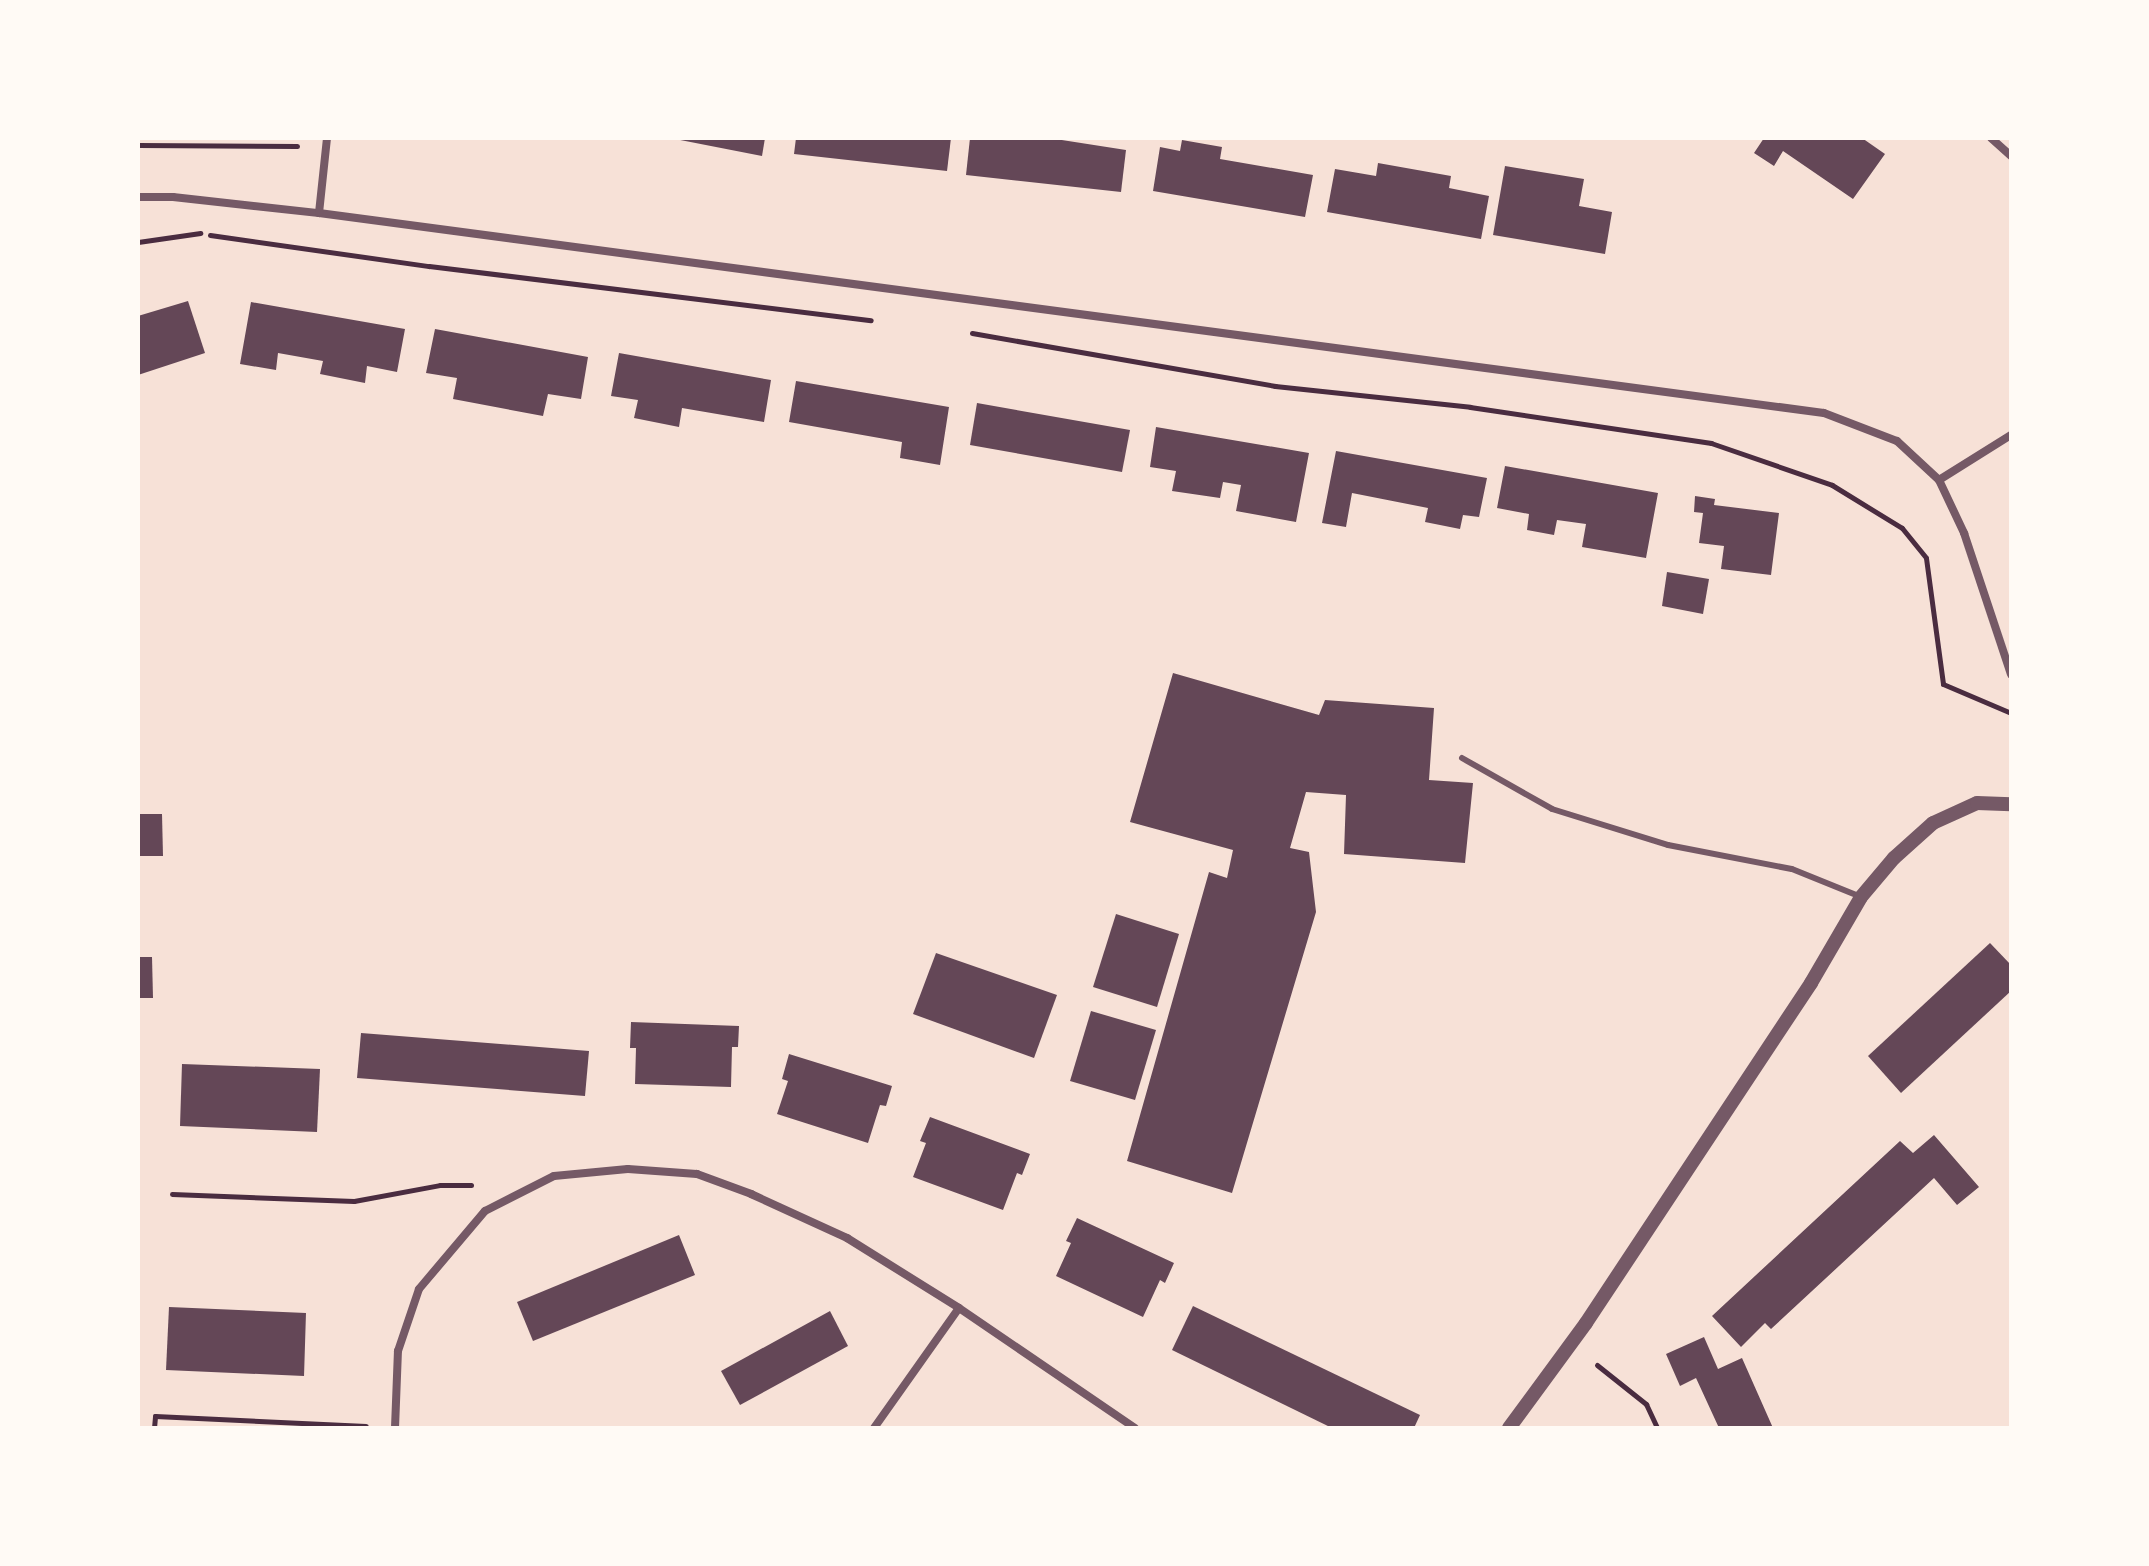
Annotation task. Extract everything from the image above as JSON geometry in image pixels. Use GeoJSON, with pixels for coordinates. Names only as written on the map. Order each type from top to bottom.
{"type":"FeatureCollection","features":[{"type":"Feature","properties":{"kind":"street"},"geometry":{"type":"LineString","coordinates":[[1991,138],[2011,156]]}},
{"type":"Feature","properties":{"kind":"street"},"geometry":{"type":"LineString","coordinates":[[319,213],[327,142]]}},
{"type":"Feature","properties":{"kind":"street"},"geometry":{"type":"LineString","coordinates":[[138,197],[173,197],[319,213],[1824,413],[1897,441],[1939,480],[1964,533],[2011,674]]}},
{"type":"Feature","properties":{"kind":"street"},"geometry":{"type":"LineString","coordinates":[[1939,480],[2011,435]]}},
{"type":"Feature","properties":{"kind":"street"},"geometry":{"type":"LineString","coordinates":[[1509,1428],[1571,1344],[1811,983],[1861,897],[1894,858],[1933,823],[1977,803],[2011,804]]}},
{"type":"Feature","properties":{"kind":"street"},"geometry":{"type":"LineString","coordinates":[[395,1428],[398,1351],[419,1289],[485,1211],[554,1176],[628,1169],[697,1174],[751,1194],[847,1238],[959,1308],[1135,1428]]}},
{"type":"Feature","properties":{"kind":"street"},"geometry":{"type":"LineString","coordinates":[[874,1428],[959,1308]]}},
{"type":"Feature","properties":{"kind":"lane"},"geometry":{"type":"LineString","coordinates":[[1462,758],[1552,809],[1668,845],[1792,869],[1861,897]]}},
{"type":"Feature","properties":{"kind":"path"},"geometry":{"type":"LineString","coordinates":[[138,145],[327,142]]}},
{"type":"Feature","properties":{"kind":"path"},"geometry":{"type":"LineString","coordinates":[[138,242],[198,233],[429,266],[874,321]]}},
{"type":"Feature","properties":{"kind":"path"},"geometry":{"type":"LineString","coordinates":[[968,333],[1275,386],[1470,407],[1711,443],[1832,485],[1902,528],[1926,558],[1943,684],[2011,713]]}},
{"type":"Feature","properties":{"kind":"path"},"geometry":{"type":"LineString","coordinates":[[172,1194],[354,1201],[440,1185],[472,1185]]}},
{"type":"Feature","properties":{"kind":"path"},"geometry":{"type":"LineString","coordinates":[[1571,1344],[1646,1404],[1657,1428]]}},
{"type":"Feature","properties":{"kind":"path"},"geometry":{"type":"LineString","coordinates":[[154,1428],[155,1416],[395,1428]]}},
{"type":"Feature","properties":{"kind":"building"},"geometry":{"type":"Polygon","coordinates":[[[670,138],[765,138],[762,156],[670,138]]]}},
{"type":"Feature","properties":{"kind":"building"},"geometry":{"type":"Polygon","coordinates":[[[796,138],[951,138],[947,171],[794,154],[796,138]]]}},
{"type":"Feature","properties":{"kind":"building"},"geometry":{"type":"Polygon","coordinates":[[[970,138],[1049,138],[1126,150],[1121,192],[966,175],[970,138]]]}},
{"type":"Feature","properties":{"kind":"building"},"geometry":{"type":"Polygon","coordinates":[[[1764,138],[1862,138],[1885,154],[1853,199],[1783,151],[1774,166],[1754,153],[1764,138]]]}},
{"type":"Feature","properties":{"kind":"building"},"geometry":{"type":"Polygon","coordinates":[[[1182,140],[1222,147],[1220,159],[1313,175],[1305,217],[1153,191],[1160,147],[1180,151],[1182,140]]]}},
{"type":"Feature","properties":{"kind":"building"},"geometry":{"type":"Polygon","coordinates":[[[1378,163],[1451,176],[1449,188],[1489,196],[1481,239],[1327,212],[1335,169],[1376,176],[1378,163]]]}},
{"type":"Feature","properties":{"kind":"building"},"geometry":{"type":"Polygon","coordinates":[[[1505,166],[1584,179],[1579,206],[1612,212],[1605,254],[1493,235],[1505,166]]]}},
{"type":"Feature","properties":{"kind":"building"},"geometry":{"type":"Polygon","coordinates":[[[188,301],[205,353],[138,375],[138,316],[188,301]]]}},
{"type":"Feature","properties":{"kind":"building"},"geometry":{"type":"Polygon","coordinates":[[[251,302],[405,329],[397,372],[367,366],[365,383],[320,374],[323,361],[278,353],[276,370],[240,364],[251,302]]]}},
{"type":"Feature","properties":{"kind":"building"},"geometry":{"type":"Polygon","coordinates":[[[435,329],[588,357],[581,399],[548,394],[543,416],[453,399],[457,378],[426,373],[435,329]]]}},
{"type":"Feature","properties":{"kind":"building"},"geometry":{"type":"Polygon","coordinates":[[[619,353],[771,380],[764,422],[682,408],[679,427],[634,418],[638,400],[611,396],[619,353]]]}},
{"type":"Feature","properties":{"kind":"building"},"geometry":{"type":"Polygon","coordinates":[[[796,381],[949,407],[940,465],[900,458],[902,442],[789,422],[796,381]]]}},
{"type":"Feature","properties":{"kind":"building"},"geometry":{"type":"Polygon","coordinates":[[[977,403],[1130,430],[1122,472],[970,445],[977,403]]]}},
{"type":"Feature","properties":{"kind":"building"},"geometry":{"type":"Polygon","coordinates":[[[1156,427],[1309,453],[1296,522],[1236,511],[1241,485],[1223,482],[1220,498],[1172,491],[1176,471],[1150,467],[1156,427]]]}},
{"type":"Feature","properties":{"kind":"building"},"geometry":{"type":"Polygon","coordinates":[[[1336,451],[1487,478],[1479,517],[1463,515],[1460,529],[1425,522],[1428,508],[1352,493],[1346,527],[1322,523],[1336,451]]]}},
{"type":"Feature","properties":{"kind":"building"},"geometry":{"type":"Polygon","coordinates":[[[1505,466],[1658,493],[1646,558],[1582,547],[1586,524],[1557,520],[1554,535],[1527,530],[1529,514],[1497,508],[1505,466]]]}},
{"type":"Feature","properties":{"kind":"building"},"geometry":{"type":"Polygon","coordinates":[[[1695,496],[1715,499],[1714,505],[1779,513],[1771,575],[1721,569],[1724,546],[1699,543],[1703,513],[1694,512],[1695,496]]]}},
{"type":"Feature","properties":{"kind":"building"},"geometry":{"type":"Polygon","coordinates":[[[1667,572],[1709,579],[1703,614],[1662,606],[1667,572]]]}},
{"type":"Feature","properties":{"kind":"building"},"geometry":{"type":"Polygon","coordinates":[[[1173,673],[1319,715],[1325,700],[1434,708],[1429,780],[1473,783],[1465,863],[1344,854],[1346,795],[1306,792],[1290,848],[1309,852],[1316,912],[1232,1193],[1127,1161],[1209,872],[1227,878],[1233,850],[1130,822],[1173,673]]]}},
{"type":"Feature","properties":{"kind":"building"},"geometry":{"type":"Polygon","coordinates":[[[138,814],[162,814],[163,856],[138,856],[138,814]]]}},
{"type":"Feature","properties":{"kind":"building"},"geometry":{"type":"Polygon","coordinates":[[[1116,914],[1179,934],[1157,1007],[1093,987],[1116,914]]]}},
{"type":"Feature","properties":{"kind":"building"},"geometry":{"type":"Polygon","coordinates":[[[1990,943],[2011,965],[2011,991],[1901,1093],[1868,1056],[1990,943]]]}},
{"type":"Feature","properties":{"kind":"building"},"geometry":{"type":"Polygon","coordinates":[[[936,953],[1057,995],[1034,1058],[913,1014],[936,953]]]}},
{"type":"Feature","properties":{"kind":"building"},"geometry":{"type":"Polygon","coordinates":[[[138,957],[152,957],[153,998],[138,998],[138,957]]]}},
{"type":"Feature","properties":{"kind":"building"},"geometry":{"type":"Polygon","coordinates":[[[1091,1011],[1156,1030],[1135,1100],[1070,1081],[1091,1011]]]}},
{"type":"Feature","properties":{"kind":"building"},"geometry":{"type":"Polygon","coordinates":[[[631,1022],[739,1026],[738,1047],[732,1047],[731,1087],[635,1084],[636,1048],[630,1048],[631,1022]]]}},
{"type":"Feature","properties":{"kind":"building"},"geometry":{"type":"Polygon","coordinates":[[[361,1033],[589,1051],[585,1096],[357,1078],[361,1033]]]}},
{"type":"Feature","properties":{"kind":"building"},"geometry":{"type":"Polygon","coordinates":[[[789,1054],[892,1086],[886,1106],[880,1105],[868,1143],[777,1114],[788,1081],[782,1079],[789,1054]]]}},
{"type":"Feature","properties":{"kind":"building"},"geometry":{"type":"Polygon","coordinates":[[[182,1064],[320,1069],[317,1132],[180,1126],[182,1064]]]}},
{"type":"Feature","properties":{"kind":"building"},"geometry":{"type":"Polygon","coordinates":[[[930,1117],[1030,1154],[1022,1175],[1017,1173],[1003,1210],[913,1177],[926,1143],[920,1141],[930,1117]]]}},
{"type":"Feature","properties":{"kind":"building"},"geometry":{"type":"Polygon","coordinates":[[[1934,1135],[1979,1187],[1957,1205],[1934,1178],[1771,1329],[1765,1323],[1741,1347],[1712,1316],[1900,1141],[1913,1153],[1934,1135]]]}},
{"type":"Feature","properties":{"kind":"building"},"geometry":{"type":"Polygon","coordinates":[[[1077,1218],[1174,1263],[1165,1283],[1160,1280],[1143,1317],[1056,1276],[1071,1243],[1066,1241],[1077,1218]]]}},
{"type":"Feature","properties":{"kind":"building"},"geometry":{"type":"Polygon","coordinates":[[[679,1235],[695,1275],[533,1341],[517,1302],[679,1235]]]}},
{"type":"Feature","properties":{"kind":"building"},"geometry":{"type":"Polygon","coordinates":[[[1193,1306],[1420,1415],[1414,1428],[1332,1428],[1172,1350],[1193,1306]]]}},
{"type":"Feature","properties":{"kind":"building"},"geometry":{"type":"Polygon","coordinates":[[[169,1307],[306,1313],[304,1376],[166,1370],[169,1307]]]}},
{"type":"Feature","properties":{"kind":"building"},"geometry":{"type":"Polygon","coordinates":[[[830,1311],[848,1346],[740,1405],[721,1371],[830,1311]]]}},
{"type":"Feature","properties":{"kind":"building"},"geometry":{"type":"Polygon","coordinates":[[[1704,1337],[1718,1369],[1742,1358],[1773,1428],[1719,1428],[1696,1378],[1680,1386],[1666,1354],[1704,1337]]]}}]}
